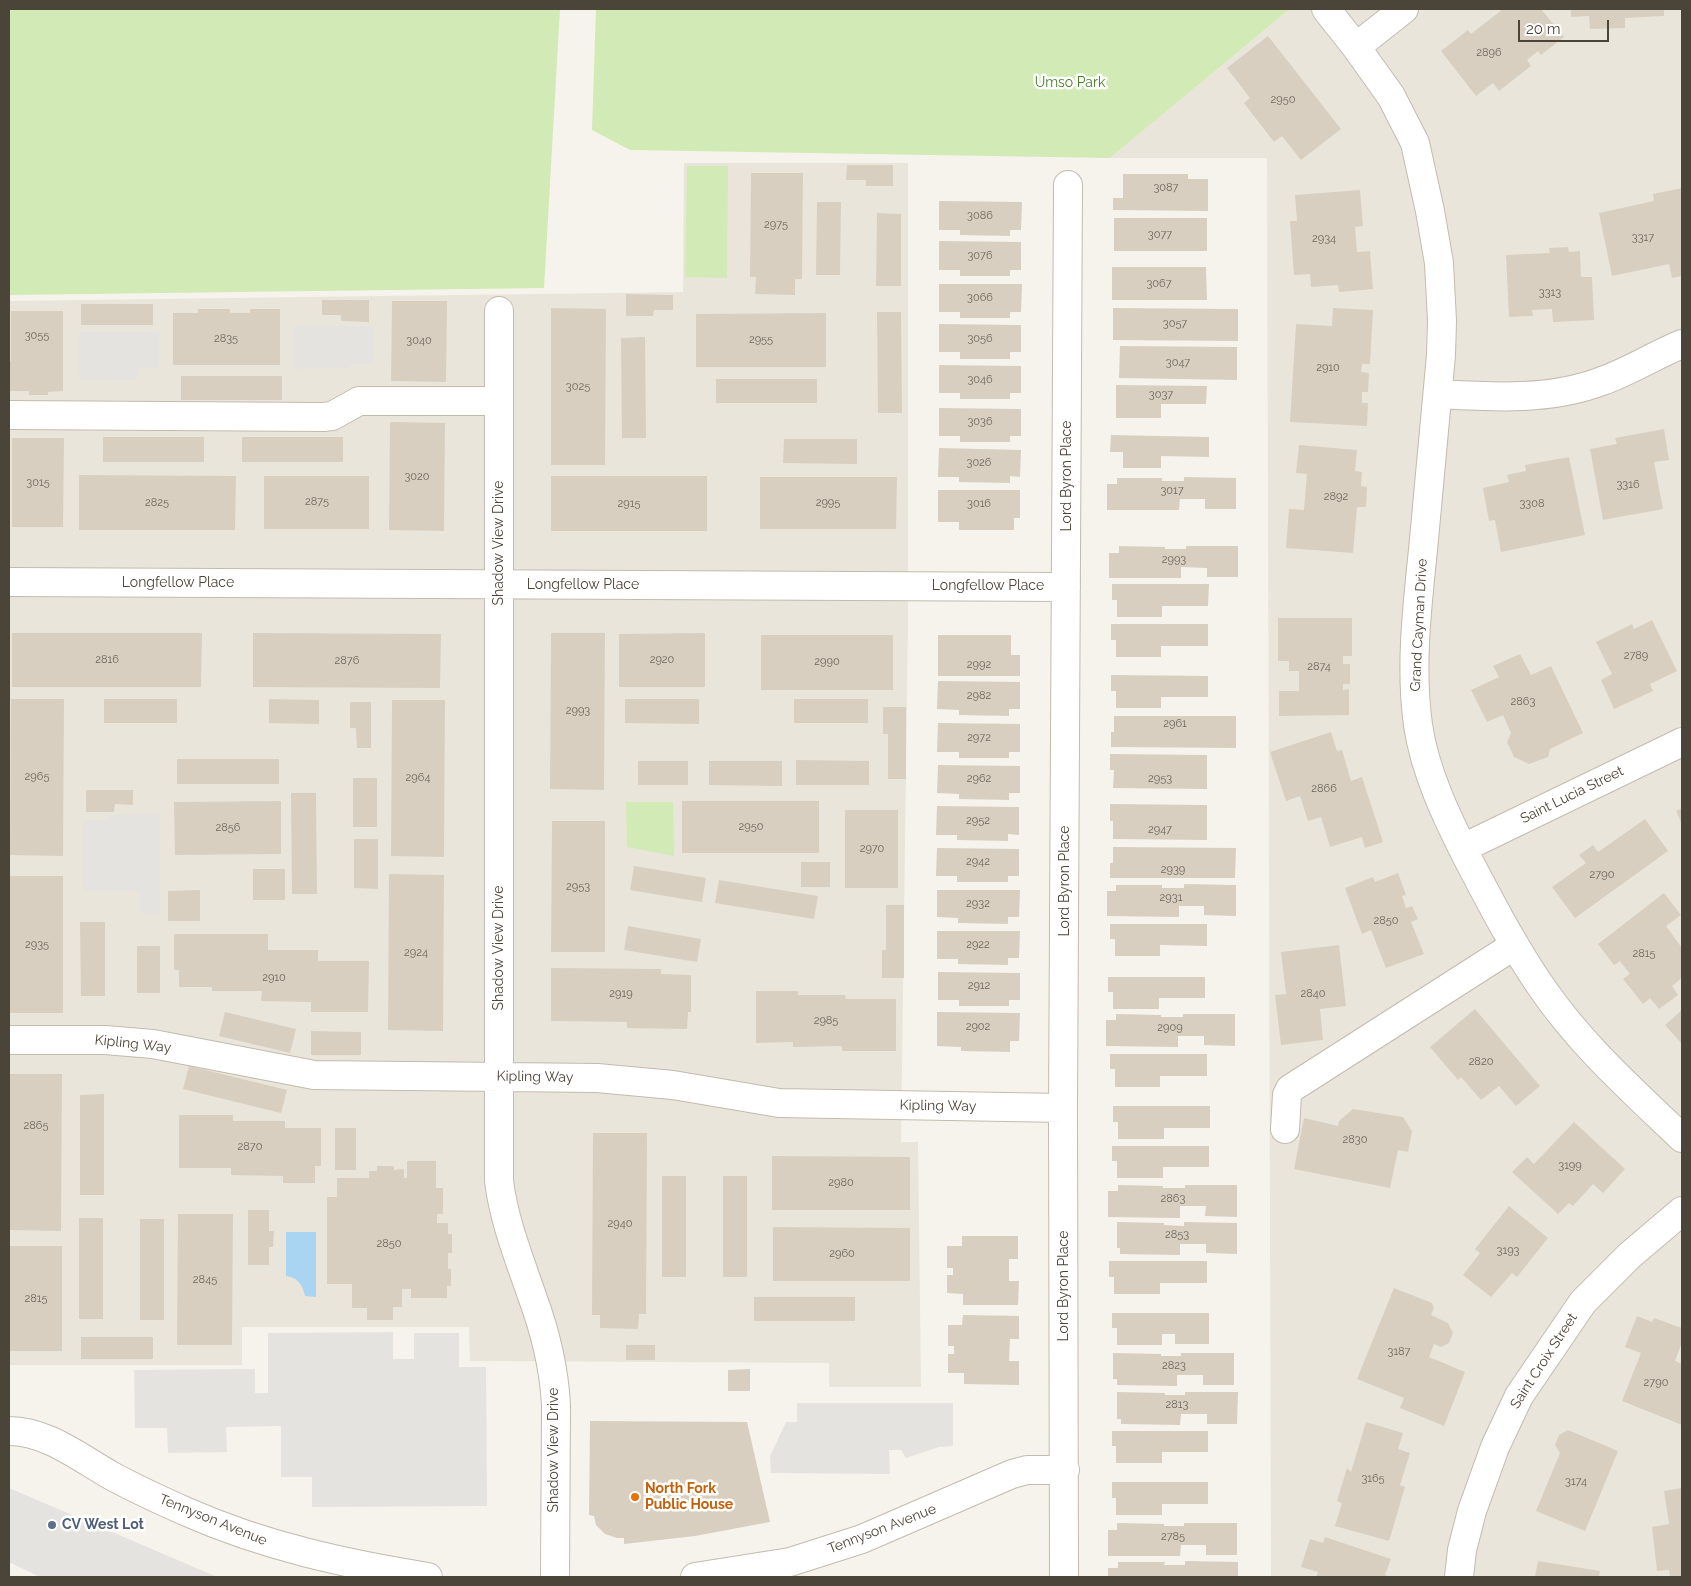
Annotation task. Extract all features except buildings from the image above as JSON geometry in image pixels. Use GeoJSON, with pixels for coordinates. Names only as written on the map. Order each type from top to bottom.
{"type":"FeatureCollection","features":[{"type":"Feature","properties":{"kind":"street","name":"Grand Cayman Drive"},"geometry":{"type":"LineString","coordinates":[[1326,9],[1391,96],[1415,143],[1430,210],[1438,263],[1442,321],[1441,354],[1419,586],[1414,660],[1418,724],[1424,754],[1435,786],[1462,848],[1515,945],[1542,989],[1610,1070],[1682,1138]]}},
{"type":"Feature","properties":{"kind":"street"},"geometry":{"type":"LineString","coordinates":[[1356,47],[1404,9]]}},
{"type":"Feature","properties":{"kind":"street","name":"Lord Byron Place"},"geometry":{"type":"LineString","coordinates":[[1064,1577],[1063,1108],[1068,185]]}},
{"type":"Feature","properties":{"kind":"street","name":"Shadow View Drive"},"geometry":{"type":"LineString","coordinates":[[499,310],[498,1162],[501,1199],[512,1240],[543,1330],[554,1380],[556,1405],[555,1577]]}},
{"type":"Feature","properties":{"kind":"street"},"geometry":{"type":"LineString","coordinates":[[1438,394],[1498,397],[1565,392],[1600,382],[1625,372],[1682,344]]}},
{"type":"Feature","properties":{"kind":"street"},"geometry":{"type":"LineString","coordinates":[[9,415],[324,417],[332,416],[359,401],[499,401]]}},
{"type":"Feature","properties":{"kind":"street","name":"Longfellow Place"},"geometry":{"type":"LineString","coordinates":[[9,582],[1066,587]]}},
{"type":"Feature","properties":{"kind":"street","name":"Saint Lucia Street"},"geometry":{"type":"LineString","coordinates":[[1462,848],[1682,742]]}},
{"type":"Feature","properties":{"kind":"street"},"geometry":{"type":"LineString","coordinates":[[1285,1129],[1287,1095],[1290,1089],[1515,945]]}},
{"type":"Feature","properties":{"kind":"street","name":"Kipling Way"},"geometry":{"type":"LineString","coordinates":[[9,1040],[105,1040],[153,1044],[314,1074],[562,1076],[673,1085],[764,1102],[1063,1108]]}},
{"type":"Feature","properties":{"kind":"street","name":"Saint Croix Street"},"geometry":{"type":"LineString","coordinates":[[1459,1577],[1462,1550],[1472,1511],[1495,1447],[1519,1396],[1583,1302],[1629,1256],[1682,1211]]}},
{"type":"Feature","properties":{"kind":"street","name":"Tennyson Avenue"},"geometry":{"type":"LineString","coordinates":[[9,1431],[48,1439],[113,1476],[171,1505],[261,1540],[314,1555],[380,1570],[428,1577]]}},
{"type":"Feature","properties":{"kind":"street","name":"Tennyson Avenue"},"geometry":{"type":"LineString","coordinates":[[695,1577],[790,1562],[862,1539],[1012,1474],[1027,1470],[1064,1470]]}},
{"type":"Feature","properties":{"kind":"shaded area"},"geometry":{"type":"Polygon","coordinates":[[[1290,9],[1682,9],[1682,1577],[1271,1577],[1267,158],[1110,158],[1290,9]]]}},
{"type":"Feature","properties":{"kind":"shaded area"},"geometry":{"type":"Polygon","coordinates":[[[684,163],[908,163],[908,621],[901,1142],[918,1142],[921,1387],[829,1387],[829,1363],[470,1361],[469,1327],[242,1327],[242,1365],[9,1365],[9,301],[683,292],[684,163]]]}},
{"type":"Feature","properties":{"kind":"shaded area"},"geometry":{"type":"Polygon","coordinates":[[[294,326],[373,326],[373,364],[350,364],[350,368],[294,369],[294,326]]]}},
{"type":"Feature","properties":{"kind":"shaded area"},"geometry":{"type":"Polygon","coordinates":[[[79,332],[159,332],[159,368],[137,368],[137,380],[79,380],[79,332]]]}},
{"type":"Feature","properties":{"kind":"shaded area"},"geometry":{"type":"Polygon","coordinates":[[[107,815],[160,815],[160,913],[140,913],[139,891],[83,891],[83,820],[107,820],[107,815]]]}},
{"type":"Feature","properties":{"kind":"shaded area"},"geometry":{"type":"Polygon","coordinates":[[[393,1332],[393,1359],[414,1359],[414,1333],[459,1333],[459,1367],[486,1367],[487,1506],[312,1507],[312,1477],[281,1477],[281,1426],[226,1427],[227,1452],[168,1453],[167,1428],[135,1428],[134,1370],[255,1369],[255,1393],[268,1393],[268,1333],[393,1332]]]}},
{"type":"Feature","properties":{"kind":"shaded area"},"geometry":{"type":"Polygon","coordinates":[[[797,1403],[953,1403],[953,1446],[939,1447],[906,1458],[901,1450],[889,1450],[890,1474],[771,1473],[770,1456],[786,1422],[797,1422],[797,1403]]]}},
{"type":"Feature","properties":{"kind":"shaded area","name":"CV West Lot"},"geometry":{"type":"Polygon","coordinates":[[[9,1488],[218,1577],[40,1577],[9,1562],[9,1488]]]}},
{"type":"Feature","properties":{"kind":"green space"},"geometry":{"type":"Polygon","coordinates":[[[9,9],[560,9],[544,288],[9,295],[9,9]]]}},
{"type":"Feature","properties":{"kind":"green space","name":"Umso Park"},"geometry":{"type":"Polygon","coordinates":[[[596,9],[1290,9],[1110,158],[630,150],[592,130],[596,9]]]}},
{"type":"Feature","properties":{"kind":"green space"},"geometry":{"type":"Polygon","coordinates":[[[687,166],[728,166],[727,278],[685,277],[687,166]]]}},
{"type":"Feature","properties":{"kind":"green space"},"geometry":{"type":"Polygon","coordinates":[[[626,802],[673,802],[674,856],[627,847],[626,802]]]}},
{"type":"Feature","properties":{"kind":"water"},"geometry":{"type":"Polygon","coordinates":[[[286,1232],[316,1232],[316,1297],[305,1296],[299,1282],[286,1276],[286,1232]]]}},
{"type":"Feature","properties":{"kind":"place","name":"North Fork Public House"},"geometry":{"type":"Point","coordinates":[635,1497]}},
{"type":"Feature","properties":{"kind":"place","name":"CV West Lot"},"geometry":{"type":"Point","coordinates":[52,1525]}}]}
